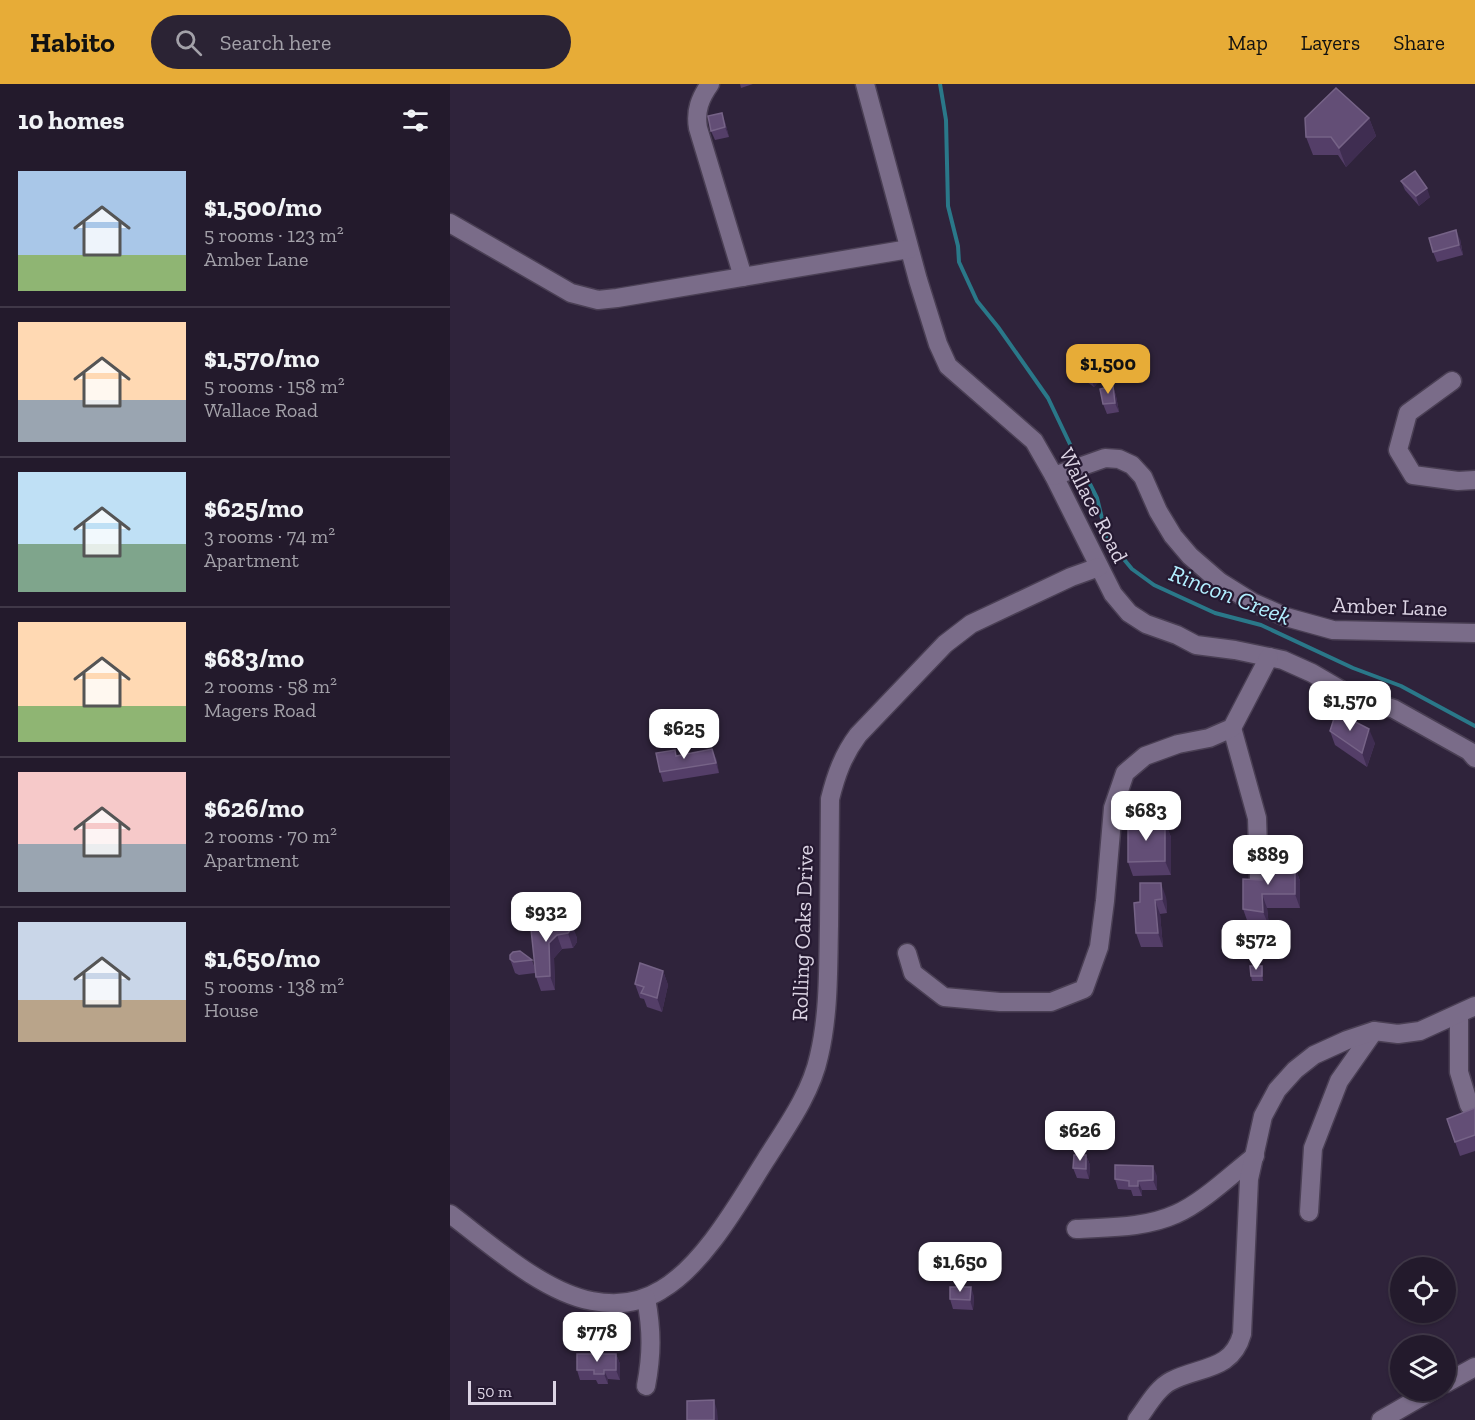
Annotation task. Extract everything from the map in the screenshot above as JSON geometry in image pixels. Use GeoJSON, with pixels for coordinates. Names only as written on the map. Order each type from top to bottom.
{"type":"FeatureCollection","features":[{"type":"Feature","properties":{"kind":"street"},"geometry":{"type":"LineString","coordinates":[[710,84],[699,103],[696,120],[743,277]]}},
{"type":"Feature","properties":{"kind":"street","name":"Wallace Road"},"geometry":{"type":"LineString","coordinates":[[865,84],[909,249],[938,345],[948,366],[1034,441],[1113,594],[1129,613],[1146,624],[1197,645],[1283,660],[1312,673],[1348,694],[1394,709],[1468,751],[1475,758]]}},
{"type":"Feature","properties":{"kind":"street"},"geometry":{"type":"LineString","coordinates":[[450,223],[571,293],[598,300],[909,249]]}},
{"type":"Feature","properties":{"kind":"street"},"geometry":{"type":"LineString","coordinates":[[1452,381],[1408,413],[1398,450],[1413,475],[1458,481],[1475,480]]}},
{"type":"Feature","properties":{"kind":"street","name":"Amber Lane"},"geometry":{"type":"LineString","coordinates":[[1054,476],[1105,458],[1132,465],[1143,477],[1158,511],[1173,536],[1190,556],[1220,582],[1264,608],[1304,624],[1333,630],[1475,633]]}},
{"type":"Feature","properties":{"kind":"street","name":"Rolling Oaks Drive"},"geometry":{"type":"LineString","coordinates":[[450,1214],[531,1275],[569,1294],[591,1301],[622,1304],[646,1299],[686,1272],[701,1255],[788,1124],[810,1084],[819,1057],[828,986],[830,799],[837,772],[847,749],[945,644],[972,624],[1071,577],[1099,567]]}},
{"type":"Feature","properties":{"kind":"street"},"geometry":{"type":"LineString","coordinates":[[907,953],[913,973],[944,997],[1000,1002],[1051,1002],[1083,989],[1099,947],[1113,808],[1125,773],[1145,756],[1178,744],[1209,738],[1232,728],[1269,657]]}},
{"type":"Feature","properties":{"kind":"street"},"geometry":{"type":"LineString","coordinates":[[1232,728],[1257,818],[1259,879]]}},
{"type":"Feature","properties":{"kind":"street"},"geometry":{"type":"LineString","coordinates":[[1137,1420],[1154,1397],[1170,1381],[1227,1360],[1239,1347],[1242,1334],[1249,1179],[1263,1116],[1277,1090],[1295,1070],[1314,1055],[1347,1040],[1374,1031],[1398,1034],[1420,1031],[1475,1006]]}},
{"type":"Feature","properties":{"kind":"street"},"geometry":{"type":"LineString","coordinates":[[1459,1015],[1460,1072],[1468,1105]]}},
{"type":"Feature","properties":{"kind":"street"},"geometry":{"type":"LineString","coordinates":[[1309,1212],[1313,1148],[1339,1081],[1374,1031]]}},
{"type":"Feature","properties":{"kind":"street"},"geometry":{"type":"LineString","coordinates":[[1076,1229],[1144,1224],[1178,1214],[1254,1156]]}},
{"type":"Feature","properties":{"kind":"street"},"geometry":{"type":"LineString","coordinates":[[646,1299],[651,1327],[651,1356],[646,1386]]}},
{"type":"Feature","properties":{"kind":"street"},"geometry":{"type":"LineString","coordinates":[[1456,1377],[1475,1367]]}},
{"type":"Feature","properties":{"kind":"street"},"geometry":{"type":"LineString","coordinates":[[1381,1420],[1414,1401]]}},
{"type":"Feature","properties":{"kind":"building"},"geometry":{"type":"Polygon","coordinates":[[[1336,88],[1369,118],[1339,148],[1331,137],[1306,137],[1305,118],[1336,88]]]}},
{"type":"Feature","properties":{"kind":"building"},"geometry":{"type":"Polygon","coordinates":[[[722,113],[725,127],[711,131],[708,116],[722,113]]]}},
{"type":"Feature","properties":{"kind":"building"},"geometry":{"type":"Polygon","coordinates":[[[1415,171],[1427,188],[1416,196],[1401,181],[1415,171]]]}},
{"type":"Feature","properties":{"kind":"building"},"geometry":{"type":"Polygon","coordinates":[[[1456,230],[1459,245],[1433,252],[1429,238],[1456,230]]]}},
{"type":"Feature","properties":{"kind":"building"},"geometry":{"type":"Polygon","coordinates":[[[1081,354],[1100,367],[1091,377],[1074,365],[1081,354]]]}},
{"type":"Feature","properties":{"kind":"building"},"geometry":{"type":"Polygon","coordinates":[[[1113,386],[1115,403],[1103,404],[1100,389],[1113,386]]]}},
{"type":"Feature","properties":{"kind":"building"},"geometry":{"type":"Polygon","coordinates":[[[1336,712],[1369,729],[1362,753],[1330,731],[1336,712]]]}},
{"type":"Feature","properties":{"kind":"building"},"geometry":{"type":"Polygon","coordinates":[[[712,749],[716,763],[660,772],[656,753],[675,750],[676,756],[712,749]]]}},
{"type":"Feature","properties":{"kind":"building"},"geometry":{"type":"Polygon","coordinates":[[[1128,821],[1165,823],[1165,861],[1128,862],[1128,821]]]}},
{"type":"Feature","properties":{"kind":"building"},"geometry":{"type":"Polygon","coordinates":[[[1265,866],[1295,867],[1295,894],[1262,894],[1263,912],[1243,909],[1243,879],[1262,880],[1265,866]]]}},
{"type":"Feature","properties":{"kind":"building"},"geometry":{"type":"Polygon","coordinates":[[[1140,883],[1161,883],[1162,899],[1155,900],[1158,933],[1136,933],[1134,903],[1140,902],[1140,883]]]}},
{"type":"Feature","properties":{"kind":"building"},"geometry":{"type":"Polygon","coordinates":[[[567,919],[572,923],[572,928],[568,933],[557,935],[549,943],[550,976],[536,977],[531,929],[539,922],[567,919]]]}},
{"type":"Feature","properties":{"kind":"building"},"geometry":{"type":"Polygon","coordinates":[[[520,951],[532,960],[514,962],[510,959],[513,952],[520,951]]]}},
{"type":"Feature","properties":{"kind":"building"},"geometry":{"type":"Polygon","coordinates":[[[640,963],[663,971],[657,998],[641,993],[644,987],[635,984],[640,963]]]}},
{"type":"Feature","properties":{"kind":"building"},"geometry":{"type":"Polygon","coordinates":[[[1250,966],[1262,966],[1262,976],[1251,976],[1250,966]]]}},
{"type":"Feature","properties":{"kind":"building"},"geometry":{"type":"Polygon","coordinates":[[[1475,1108],[1475,1135],[1455,1142],[1447,1119],[1475,1108]]]}},
{"type":"Feature","properties":{"kind":"building"},"geometry":{"type":"Polygon","coordinates":[[[1074,1155],[1086,1155],[1086,1169],[1073,1168],[1074,1155]]]}},
{"type":"Feature","properties":{"kind":"building"},"geometry":{"type":"Polygon","coordinates":[[[1115,1165],[1153,1166],[1153,1180],[1138,1181],[1138,1186],[1129,1186],[1129,1181],[1115,1179],[1115,1165]]]}},
{"type":"Feature","properties":{"kind":"building"},"geometry":{"type":"Polygon","coordinates":[[[950,1287],[971,1287],[970,1300],[950,1299],[950,1287]]]}},
{"type":"Feature","properties":{"kind":"building"},"geometry":{"type":"Polygon","coordinates":[[[577,1354],[616,1354],[616,1370],[604,1370],[604,1374],[594,1374],[594,1370],[577,1370],[577,1354]]]}},
{"type":"Feature","properties":{"kind":"building"},"geometry":{"type":"Polygon","coordinates":[[[714,1400],[714,1420],[687,1420],[687,1401],[714,1400]]]}},
{"type":"Feature","properties":{"kind":"waterway","name":"Rincon Creek"},"geometry":{"type":"LineString","coordinates":[[940,84],[946,120],[948,206],[958,246],[959,262],[977,301],[1048,398],[1078,461]]}},
{"type":"Feature","properties":{"kind":"waterway","name":"Rincon Creek"},"geometry":{"type":"LineString","coordinates":[[1083,470],[1097,498],[1107,539],[1132,569],[1154,585],[1215,613],[1261,625],[1353,668],[1401,686],[1475,726]]}}]}
